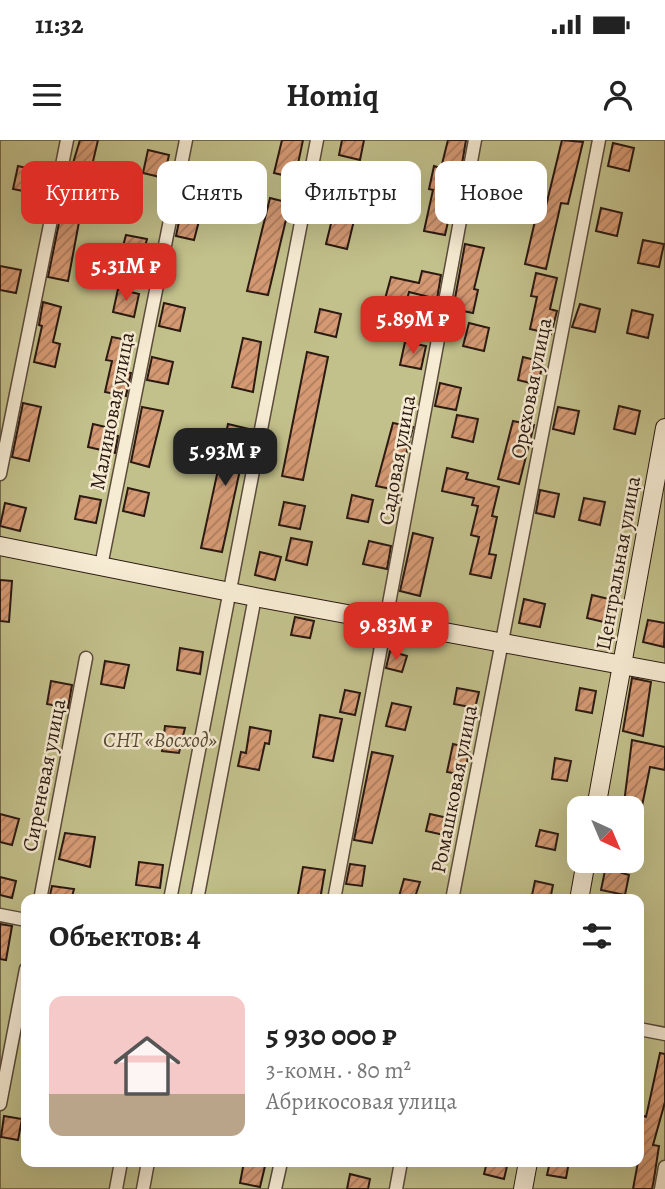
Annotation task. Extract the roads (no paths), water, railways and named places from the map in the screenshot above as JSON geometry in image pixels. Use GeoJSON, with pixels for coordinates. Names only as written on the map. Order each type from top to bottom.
{"type":"FeatureCollection","features":[{"type":"Feature","properties":{"kind":"street"},"geometry":{"type":"LineString","coordinates":[[0,474],[67,140]]}},
{"type":"Feature","properties":{"kind":"street","name":"Малиновая улица"},"geometry":{"type":"LineString","coordinates":[[101,566],[186,140]]}},
{"type":"Feature","properties":{"kind":"street"},"geometry":{"type":"LineString","coordinates":[[171,894],[317,140]]}},
{"type":"Feature","properties":{"kind":"street","name":"Садовая улица"},"geometry":{"type":"LineString","coordinates":[[387,622],[475,140]]}},
{"type":"Feature","properties":{"kind":"street","name":"Ореховая улица"},"geometry":{"type":"LineString","coordinates":[[501,643],[599,140]]}},
{"type":"Feature","properties":{"kind":"street","name":"Центральная улица"},"geometry":{"type":"LineString","coordinates":[[598,796],[665,428]]}},
{"type":"Feature","properties":{"kind":"street"},"geometry":{"type":"LineString","coordinates":[[0,546],[255,597],[665,673]]}},
{"type":"Feature","properties":{"kind":"street"},"geometry":{"type":"LineString","coordinates":[[198,894],[255,597]]}},
{"type":"Feature","properties":{"kind":"street"},"geometry":{"type":"LineString","coordinates":[[335,894],[387,622]]}},
{"type":"Feature","properties":{"kind":"street","name":"Ромашковая улица"},"geometry":{"type":"LineString","coordinates":[[454,894],[501,643]]}},
{"type":"Feature","properties":{"kind":"street","name":"Сиреневая улица"},"geometry":{"type":"LineString","coordinates":[[41,894],[86,658]]}},
{"type":"Feature","properties":{"kind":"street"},"geometry":{"type":"LineString","coordinates":[[580,894],[584,873]]}},
{"type":"Feature","properties":{"kind":"street"},"geometry":{"type":"LineString","coordinates":[[0,915],[21,919]]}},
{"type":"Feature","properties":{"kind":"street"},"geometry":{"type":"LineString","coordinates":[[0,1104],[21,995]]}},
{"type":"Feature","properties":{"kind":"street"},"geometry":{"type":"LineString","coordinates":[[644,1030],[665,1034]]}},
{"type":"Feature","properties":{"kind":"street"},"geometry":{"type":"LineString","coordinates":[[116,1189],[120,1167]]}},
{"type":"Feature","properties":{"kind":"street"},"geometry":{"type":"LineString","coordinates":[[143,1189],[147,1167]]}},
{"type":"Feature","properties":{"kind":"street"},"geometry":{"type":"LineString","coordinates":[[275,1189],[280,1167]]}},
{"type":"Feature","properties":{"kind":"street"},"geometry":{"type":"LineString","coordinates":[[396,1189],[400,1167]]}},
{"type":"Feature","properties":{"kind":"street"},"geometry":{"type":"LineString","coordinates":[[523,1189],[527,1167]]}},
{"type":"Feature","properties":{"kind":"street"},"geometry":{"type":"LineString","coordinates":[[661,1189],[665,1167]]}},
{"type":"Feature","properties":{"kind":"park label","name":"СНТ «Восход»"},"geometry":{"type":"Point","coordinates":[160,740]}}]}
